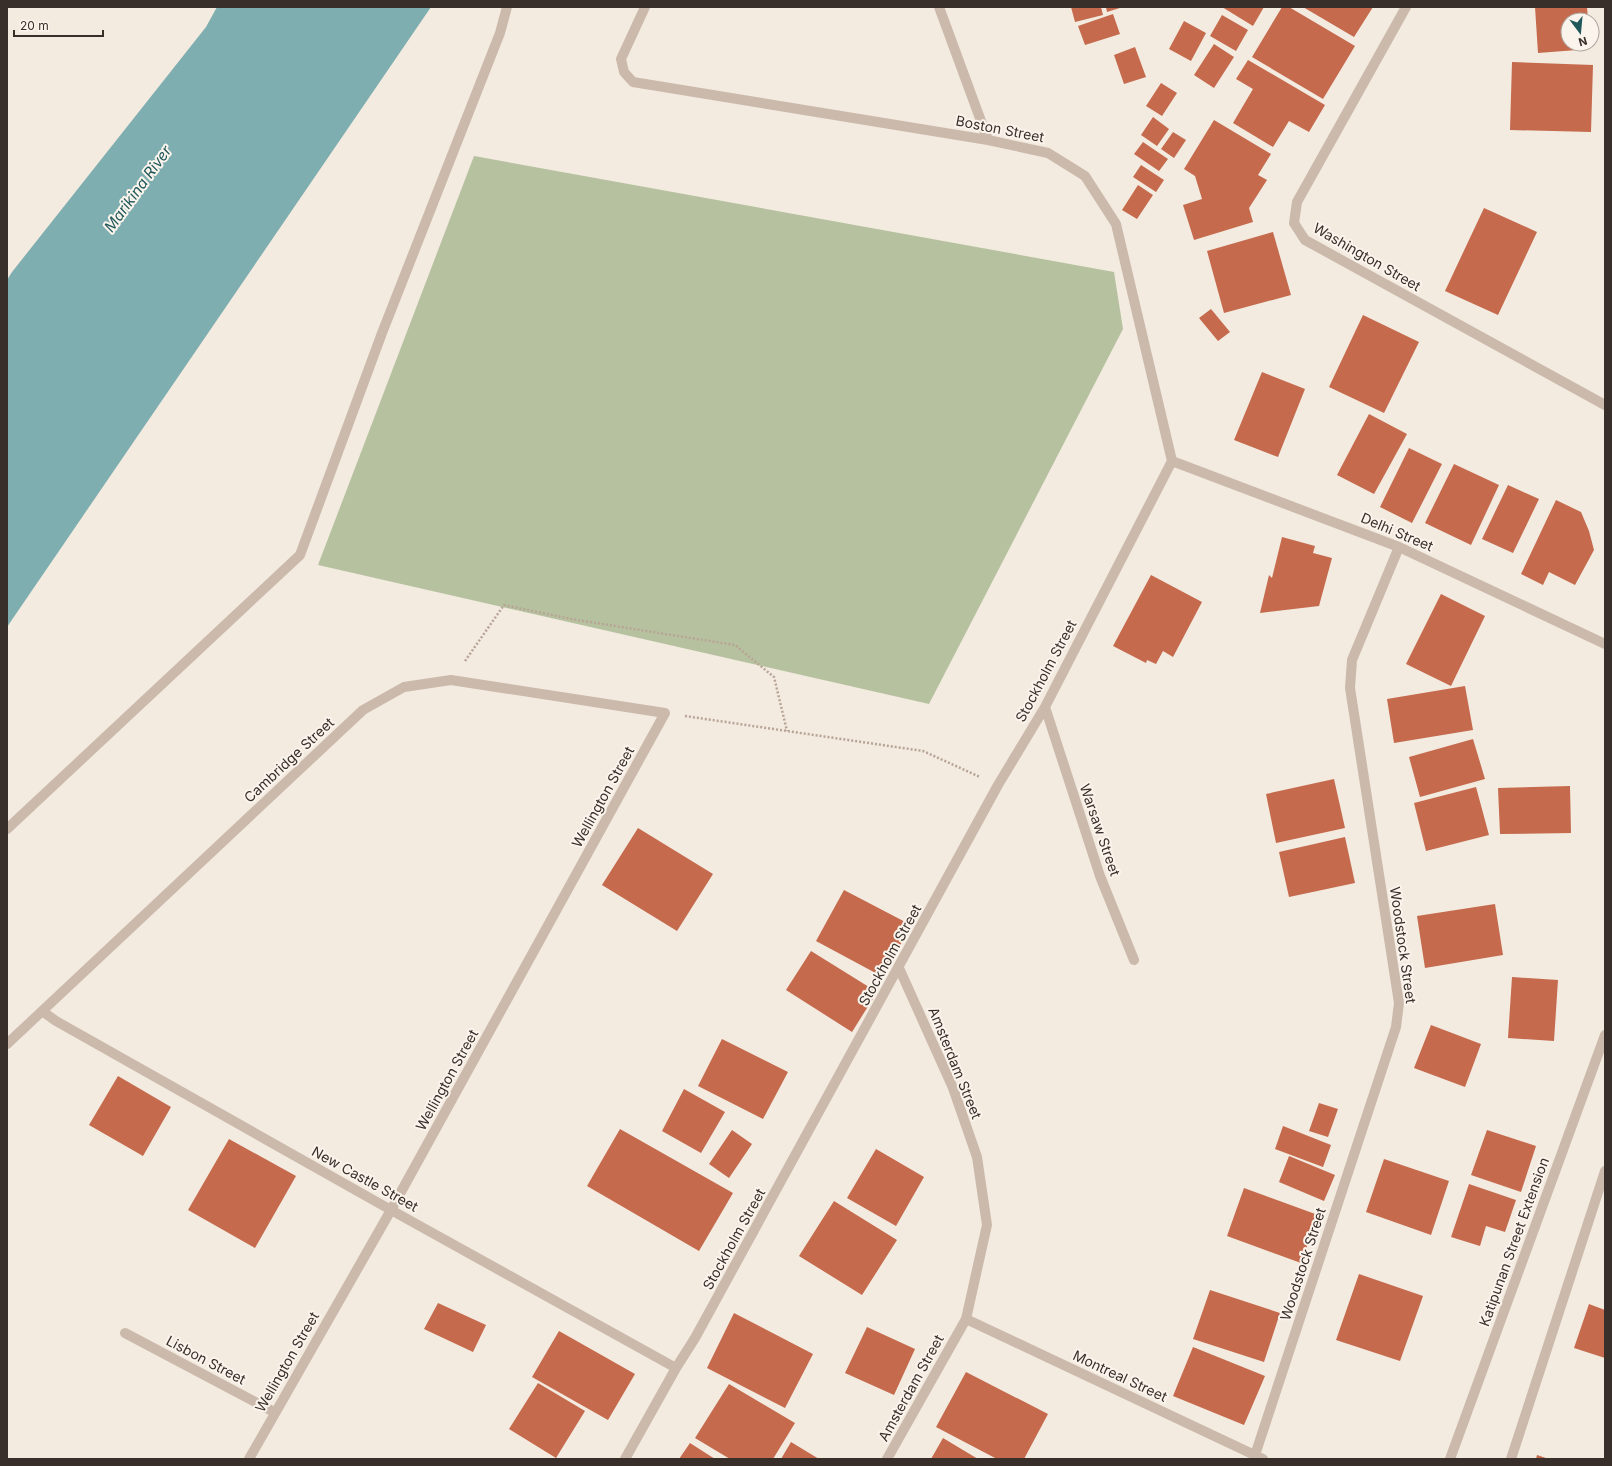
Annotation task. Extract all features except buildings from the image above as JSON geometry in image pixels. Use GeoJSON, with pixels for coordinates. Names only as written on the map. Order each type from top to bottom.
{"type":"FeatureCollection","features":[{"type":"Feature","properties":{"kind":"street"},"geometry":{"type":"LineString","coordinates":[[7,829],[300,555],[382,332],[500,32],[507,7]]}},
{"type":"Feature","properties":{"kind":"street","name":"Boston Street"},"geometry":{"type":"LineString","coordinates":[[645,7],[621,59],[624,72],[633,82],[988,140],[1048,153],[1085,176],[1116,224],[1172,460]]}},
{"type":"Feature","properties":{"kind":"street"},"geometry":{"type":"LineString","coordinates":[[940,7],[988,140]]}},
{"type":"Feature","properties":{"kind":"street","name":"Washington Street"},"geometry":{"type":"LineString","coordinates":[[1406,7],[1297,202],[1294,222],[1304,240],[1605,405]]}},
{"type":"Feature","properties":{"kind":"street","name":"Delhi Street"},"geometry":{"type":"LineString","coordinates":[[1172,460],[1400,547],[1605,644]]}},
{"type":"Feature","properties":{"kind":"street","name":"Stockholm Street"},"geometry":{"type":"LineString","coordinates":[[625,1459],[676,1368],[695,1338],[998,785],[1045,707],[1172,460]]}},
{"type":"Feature","properties":{"kind":"street","name":"Woodstock Street"},"geometry":{"type":"LineString","coordinates":[[1259,1457],[1396,1027],[1399,1003],[1350,688],[1352,660],[1400,547]]}},
{"type":"Feature","properties":{"kind":"street","name":"Cambridge Street"},"geometry":{"type":"LineString","coordinates":[[7,1044],[363,710],[404,687],[451,680],[665,713]]}},
{"type":"Feature","properties":{"kind":"street","name":"Warsaw Street"},"geometry":{"type":"LineString","coordinates":[[1045,707],[1100,876],[1134,960]]}},
{"type":"Feature","properties":{"kind":"street","name":"Wellington Street"},"geometry":{"type":"LineString","coordinates":[[249,1459],[274,1412],[391,1210],[665,713]]}},
{"type":"Feature","properties":{"kind":"street","name":"Amsterdam Street"},"geometry":{"type":"LineString","coordinates":[[887,1459],[966,1319],[987,1226],[977,1157],[954,1088],[899,968]]}},
{"type":"Feature","properties":{"kind":"street","name":"New Castle Street"},"geometry":{"type":"LineString","coordinates":[[42,1011],[56,1021],[391,1210],[676,1368]]}},
{"type":"Feature","properties":{"kind":"street","name":"Katipunan Street Extension"},"geometry":{"type":"LineString","coordinates":[[1450,1459],[1605,1035]]}},
{"type":"Feature","properties":{"kind":"street"},"geometry":{"type":"LineString","coordinates":[[1511,1459],[1605,1171]]}},
{"type":"Feature","properties":{"kind":"street","name":"Montreal Street"},"geometry":{"type":"LineString","coordinates":[[966,1319],[1259,1457]]}},
{"type":"Feature","properties":{"kind":"street","name":"Lisbon Street"},"geometry":{"type":"LineString","coordinates":[[125,1333],[274,1412]]}},
{"type":"Feature","properties":{"kind":"path"},"geometry":{"type":"LineString","coordinates":[[451,680],[504,605],[571,619],[736,645],[774,677],[787,731]]}},
{"type":"Feature","properties":{"kind":"path"},"geometry":{"type":"LineString","coordinates":[[665,713],[923,751],[998,785]]}},
{"type":"Feature","properties":{"kind":"green space"},"geometry":{"type":"Polygon","coordinates":[[[474,156],[1114,272],[1123,329],[929,704],[318,565],[474,156]]]}},
{"type":"Feature","properties":{"kind":"water","name":"Marikina River"},"geometry":{"type":"Polygon","coordinates":[[[217,7],[431,7],[7,627],[7,280],[206,27],[217,7]]]}}]}
